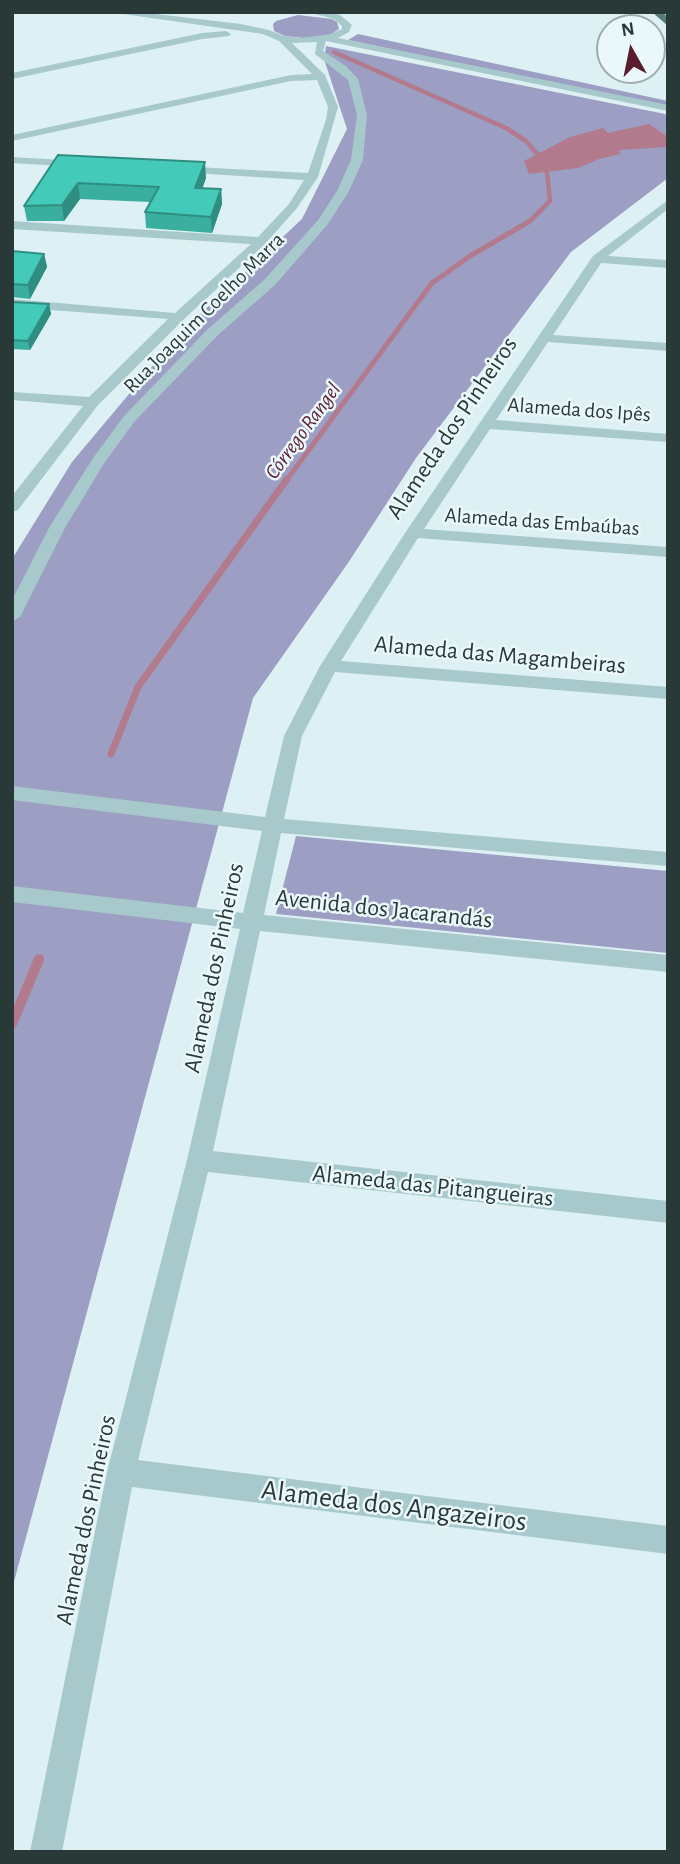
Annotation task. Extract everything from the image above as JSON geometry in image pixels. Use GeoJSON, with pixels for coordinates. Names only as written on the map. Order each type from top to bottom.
{"type":"FeatureCollection","features":[{"type":"Feature","properties":{"kind":"main road"},"geometry":{"type":"LineString","coordinates":[[656,12],[668,23]]}},
{"type":"Feature","properties":{"kind":"street"},"geometry":{"type":"LineString","coordinates":[[113,12],[217,24],[268,33],[282,39],[325,39],[668,108]]}},
{"type":"Feature","properties":{"kind":"street"},"geometry":{"type":"LineString","coordinates":[[217,24],[214,18],[219,12]]}},
{"type":"Feature","properties":{"kind":"street"},"geometry":{"type":"LineString","coordinates":[[311,12],[335,14],[347,25],[346,30]]}},
{"type":"Feature","properties":{"kind":"street"},"geometry":{"type":"LineString","coordinates":[[325,39],[346,30],[359,33]]}},
{"type":"Feature","properties":{"kind":"street"},"geometry":{"type":"LineString","coordinates":[[12,76],[202,36],[268,33]]}},
{"type":"Feature","properties":{"kind":"street","name":"Rua Joaquim Coelho Marra"},"geometry":{"type":"LineString","coordinates":[[12,617],[58,526],[97,461],[129,419],[213,332],[270,282],[324,221],[343,191],[357,160],[362,115],[345,104],[301,55],[282,39]]}},
{"type":"Feature","properties":{"kind":"street","name":"Rua Joaquim Coelho Marra"},"geometry":{"type":"LineString","coordinates":[[14,500],[93,402],[178,317],[261,241],[293,206],[312,177],[331,120],[345,104],[353,79],[318,52],[325,39]]}},
{"type":"Feature","properties":{"kind":"street"},"geometry":{"type":"LineString","coordinates":[[12,132],[266,75],[293,65],[301,55]]}},
{"type":"Feature","properties":{"kind":"street"},"geometry":{"type":"LineString","coordinates":[[12,138],[291,78],[321,77]]}},
{"type":"Feature","properties":{"kind":"street"},"geometry":{"type":"LineString","coordinates":[[12,160],[94,164]]}},
{"type":"Feature","properties":{"kind":"street"},"geometry":{"type":"LineString","coordinates":[[162,169],[312,177]]}},
{"type":"Feature","properties":{"kind":"street","name":"Alameda dos Pinheiros"},"geometry":{"type":"LineString","coordinates":[[46,1852],[121,1472],[199,1160],[293,736],[329,666],[413,533],[597,259],[668,203]]}},
{"type":"Feature","properties":{"kind":"street"},"geometry":{"type":"LineString","coordinates":[[12,225],[261,241]]}},
{"type":"Feature","properties":{"kind":"street"},"geometry":{"type":"LineString","coordinates":[[597,259],[668,264]]}},
{"type":"Feature","properties":{"kind":"street"},"geometry":{"type":"LineString","coordinates":[[12,303],[178,317]]}},
{"type":"Feature","properties":{"kind":"street"},"geometry":{"type":"LineString","coordinates":[[544,338],[668,347]]}},
{"type":"Feature","properties":{"kind":"street"},"geometry":{"type":"LineString","coordinates":[[12,396],[93,402]]}},
{"type":"Feature","properties":{"kind":"street","name":"Alameda dos Ipês"},"geometry":{"type":"LineString","coordinates":[[488,425],[668,438]]}},
{"type":"Feature","properties":{"kind":"street","name":"Alameda das Embaúbas"},"geometry":{"type":"LineString","coordinates":[[413,533],[668,552]]}},
{"type":"Feature","properties":{"kind":"street","name":"Alameda das Magambeiras"},"geometry":{"type":"LineString","coordinates":[[329,666],[668,693]]}},
{"type":"Feature","properties":{"kind":"street"},"geometry":{"type":"LineString","coordinates":[[12,793],[273,825],[668,859]]}},
{"type":"Feature","properties":{"kind":"street","name":"Avenida dos Jacarandás"},"geometry":{"type":"LineString","coordinates":[[12,894],[251,922],[668,964]]}},
{"type":"Feature","properties":{"kind":"street","name":"Alameda das Pitangueiras"},"geometry":{"type":"LineString","coordinates":[[199,1160],[668,1212]]}},
{"type":"Feature","properties":{"kind":"street","name":"Alameda dos Angazeiros"},"geometry":{"type":"LineString","coordinates":[[121,1472],[668,1540]]}},
{"type":"Feature","properties":{"kind":"shaded area"},"geometry":{"type":"Polygon","coordinates":[[[298,15],[332,19],[337,22],[339,29],[330,35],[303,38],[285,36],[274,31],[273,24],[276,21],[298,15]]]}},
{"type":"Feature","properties":{"kind":"shaded area"},"geometry":{"type":"Polygon","coordinates":[[[358,34],[668,101],[668,108],[348,40],[358,34]]]}},
{"type":"Feature","properties":{"kind":"shaded area"},"geometry":{"type":"Polygon","coordinates":[[[326,46],[665,114],[668,118],[668,178],[571,252],[416,458],[348,563],[253,698],[12,1589],[12,559],[72,462],[181,332],[302,219],[347,129],[324,59],[326,46]]]}},
{"type":"Feature","properties":{"kind":"shaded area"},"geometry":{"type":"Polygon","coordinates":[[[649,124],[668,137],[668,147],[619,150],[620,154],[578,168],[529,174],[524,161],[570,137],[603,128],[608,133],[649,124]]]}},
{"type":"Feature","properties":{"kind":"shaded area"},"geometry":{"type":"Polygon","coordinates":[[[296,836],[668,871],[668,953],[276,914],[296,836]]]}},
{"type":"Feature","properties":{"kind":"building"},"geometry":{"type":"Polygon","coordinates":[[[58,155],[205,162],[195,188],[221,189],[211,217],[145,212],[159,187],[78,183],[62,205],[24,206],[58,155]]]}},
{"type":"Feature","properties":{"kind":"building"},"geometry":{"type":"Polygon","coordinates":[[[12,251],[44,254],[28,285],[12,284],[12,251]]]}},
{"type":"Feature","properties":{"kind":"building"},"geometry":{"type":"Polygon","coordinates":[[[12,302],[49,304],[28,341],[12,340],[12,302]]]}},
{"type":"Feature","properties":{"kind":"waterway","name":"Córrego Rangel"},"geometry":{"type":"LineString","coordinates":[[286,481],[432,283],[470,256],[530,221],[550,201],[546,164],[526,141],[506,128],[334,52]]}},
{"type":"Feature","properties":{"kind":"waterway","name":"Córrego Rangel"},"geometry":{"type":"LineString","coordinates":[[111,754],[138,687],[287,479]]}},
{"type":"Feature","properties":{"kind":"waterway","name":"Córrego Rangel"},"geometry":{"type":"LineString","coordinates":[[12,1024],[39,959]]}}]}
